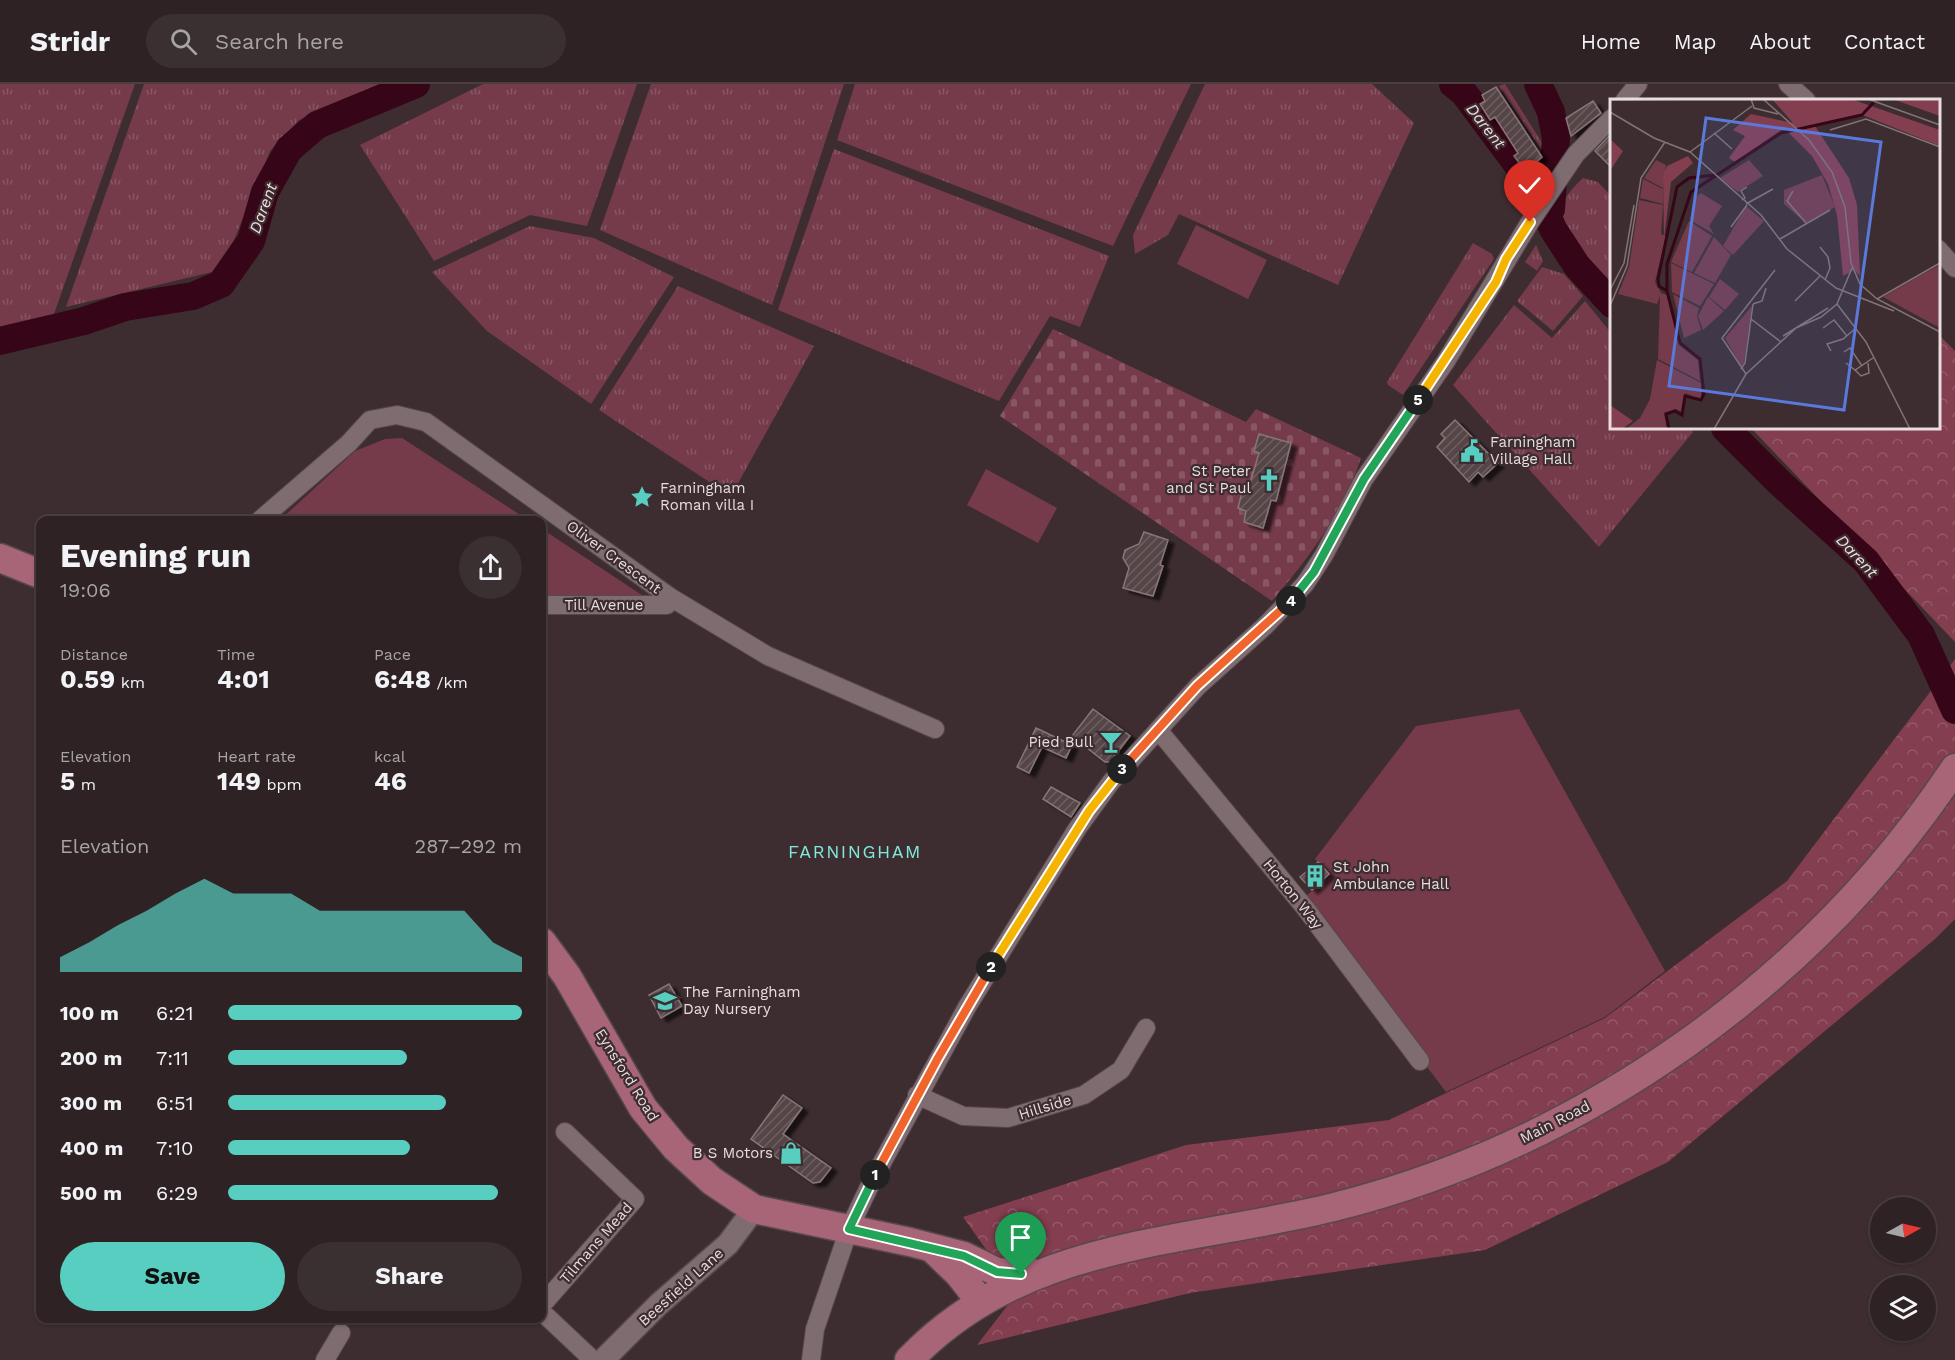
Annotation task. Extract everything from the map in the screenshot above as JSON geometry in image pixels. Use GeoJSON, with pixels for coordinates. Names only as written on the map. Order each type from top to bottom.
{"type":"FeatureCollection","features":[{"type":"Feature","properties":{"kind":"main road"},"geometry":{"type":"LineString","coordinates":[[0,558],[36,572]]}},
{"type":"Feature","properties":{"kind":"main road","name":"Main Road"},"geometry":{"type":"LineString","coordinates":[[1040,1273],[1126,1246],[1295,1216],[1382,1193],[1498,1150],[1571,1115],[1696,1036],[1785,964],[1865,885],[1949,777]]}},
{"type":"Feature","properties":{"kind":"main road","name":"Eynsford Road"},"geometry":{"type":"LineString","coordinates":[[546,947],[567,976],[643,1108],[676,1148],[712,1181],[754,1209],[910,1242],[935,1251],[964,1256],[997,1272],[1040,1273]]}},
{"type":"Feature","properties":{"kind":"main road","name":"Eynsford Road"},"geometry":{"type":"LineString","coordinates":[[935,1251],[952,1266],[981,1302]]}},
{"type":"Feature","properties":{"kind":"main road"},"geometry":{"type":"LineString","coordinates":[[909,1360],[941,1330],[981,1302],[1040,1273]]}},
{"type":"Feature","properties":{"kind":"street"},"geometry":{"type":"LineString","coordinates":[[1626,99],[1638,84]]}},
{"type":"Feature","properties":{"kind":"street"},"geometry":{"type":"LineString","coordinates":[[1788,84],[1805,99]]}},
{"type":"Feature","properties":{"kind":"street"},"geometry":{"type":"LineString","coordinates":[[811,1360],[815,1329],[849,1229],[917,1095],[967,1007],[1089,811],[1111,782],[1197,686],[1265,626],[1314,572],[1364,479],[1446,361],[1530,222],[1576,154],[1610,118]]}},
{"type":"Feature","properties":{"kind":"street"},"geometry":{"type":"LineString","coordinates":[[1940,251],[1955,268]]}},
{"type":"Feature","properties":{"kind":"street","name":"Oliver Crescent"},"geometry":{"type":"LineString","coordinates":[[265,516],[349,443],[370,420],[397,415],[426,422],[670,597],[719,627],[796,669],[856,692],[935,729]]}},
{"type":"Feature","properties":{"kind":"street","name":"Till Avenue"},"geometry":{"type":"LineString","coordinates":[[546,605],[666,605]]}},
{"type":"Feature","properties":{"kind":"street","name":"Horton Way"},"geometry":{"type":"LineString","coordinates":[[1159,731],[1306,909],[1420,1061]]}},
{"type":"Feature","properties":{"kind":"street","name":"Hillside"},"geometry":{"type":"LineString","coordinates":[[917,1095],[963,1116],[1008,1119],[1084,1095],[1120,1070],[1146,1028]]}},
{"type":"Feature","properties":{"kind":"street","name":"Tilmans Mead"},"geometry":{"type":"LineString","coordinates":[[546,1300],[635,1199],[566,1132]]}},
{"type":"Feature","properties":{"kind":"street","name":"Beesfield Lane"},"geometry":{"type":"LineString","coordinates":[[603,1360],[659,1304],[729,1244],[754,1209]]}},
{"type":"Feature","properties":{"kind":"street"},"geometry":{"type":"LineString","coordinates":[[546,1316],[593,1360]]}},
{"type":"Feature","properties":{"kind":"street"},"geometry":{"type":"LineString","coordinates":[[325,1360],[341,1333]]}},
{"type":"Feature","properties":{"kind":"green space"},"geometry":{"type":"Polygon","coordinates":[[[0,84],[135,84],[54,314],[0,329],[0,84]]]}},
{"type":"Feature","properties":{"kind":"green space"},"geometry":{"type":"Polygon","coordinates":[[[144,84],[386,84],[299,120],[270,151],[234,240],[212,272],[66,307],[144,84]]]}},
{"type":"Feature","properties":{"kind":"green space"},"geometry":{"type":"Polygon","coordinates":[[[483,84],[637,84],[587,226],[530,215],[434,261],[360,145],[483,84]]]}},
{"type":"Feature","properties":{"kind":"green space"},"geometry":{"type":"Polygon","coordinates":[[[651,84],[844,84],[772,305],[600,230],[651,84]]]}},
{"type":"Feature","properties":{"kind":"green space"},"geometry":{"type":"Polygon","coordinates":[[[855,84],[1191,84],[1113,246],[837,140],[855,84]]]}},
{"type":"Feature","properties":{"kind":"green space"},"geometry":{"type":"Polygon","coordinates":[[[1205,84],[1372,84],[1414,123],[1338,285],[1179,214],[1168,235],[1135,254],[1133,235],[1205,84]]]}},
{"type":"Feature","properties":{"kind":"green space"},"geometry":{"type":"Polygon","coordinates":[[[1505,84],[1547,151],[1544,154],[1499,86],[1505,84]]]}},
{"type":"Feature","properties":{"kind":"green space"},"geometry":{"type":"Polygon","coordinates":[[[1528,84],[1540,84],[1556,131],[1544,116],[1546,111],[1537,92],[1532,91],[1528,84]]]}},
{"type":"Feature","properties":{"kind":"green space"},"geometry":{"type":"Polygon","coordinates":[[[834,149],[1109,256],[1080,327],[1050,316],[999,401],[778,310],[834,149]]]}},
{"type":"Feature","properties":{"kind":"green space"},"geometry":{"type":"Polygon","coordinates":[[[1583,178],[1598,182],[1610,195],[1610,289],[1579,254],[1565,233],[1560,213],[1568,194],[1583,178]]]}},
{"type":"Feature","properties":{"kind":"green space"},"geometry":{"type":"Polygon","coordinates":[[[1196,225],[1267,260],[1248,299],[1177,264],[1196,225]]]}},
{"type":"Feature","properties":{"kind":"green space"},"geometry":{"type":"Polygon","coordinates":[[[530,226],[594,238],[674,277],[591,404],[487,331],[432,272],[530,226]]]}},
{"type":"Feature","properties":{"kind":"green space"},"geometry":{"type":"Polygon","coordinates":[[[1473,243],[1492,254],[1494,259],[1403,395],[1387,382],[1473,243]]]}},
{"type":"Feature","properties":{"kind":"green space"},"geometry":{"type":"Polygon","coordinates":[[[1536,245],[1543,261],[1537,271],[1525,262],[1536,245]]]}},
{"type":"Feature","properties":{"kind":"green space"},"geometry":{"type":"Polygon","coordinates":[[[1542,267],[1564,274],[1583,296],[1553,331],[1517,301],[1542,267]]]}},
{"type":"Feature","properties":{"kind":"green space"},"geometry":{"type":"Polygon","coordinates":[[[678,286],[814,346],[731,496],[599,410],[678,286]]]}},
{"type":"Feature","properties":{"kind":"green space"},"geometry":{"type":"Polygon","coordinates":[[[1585,301],[1610,332],[1610,429],[1691,429],[1693,432],[1599,547],[1453,385],[1514,305],[1552,338],[1585,301]]]}},
{"type":"Feature","properties":{"kind":"green space"},"geometry":{"type":"Polygon","coordinates":[[[1053,329],[1246,422],[1256,409],[1361,458],[1345,497],[1324,534],[1272,601],[1000,416],[1053,329]]]}},
{"type":"Feature","properties":{"kind":"green space"},"geometry":{"type":"Polygon","coordinates":[[[1940,336],[1955,351],[1955,642],[1752,429],[1940,429],[1940,336]]]}},
{"type":"Feature","properties":{"kind":"green space"},"geometry":{"type":"Polygon","coordinates":[[[402,438],[522,516],[284,516],[355,451],[385,439],[402,438]]]}},
{"type":"Feature","properties":{"kind":"green space"},"geometry":{"type":"Polygon","coordinates":[[[986,469],[1057,508],[1038,543],[967,505],[986,469]]]}},
{"type":"Feature","properties":{"kind":"green space"},"geometry":{"type":"Polygon","coordinates":[[[546,532],[654,603],[546,607],[546,532]]]}},
{"type":"Feature","properties":{"kind":"green space"},"geometry":{"type":"Polygon","coordinates":[[[1955,659],[1955,919],[1935,939],[1668,1162],[1485,1250],[1190,1293],[977,1345],[1017,1293],[963,1217],[1186,1145],[1389,1120],[1605,1018],[1787,881],[1955,659]]]}},
{"type":"Feature","properties":{"kind":"green space"},"geometry":{"type":"Polygon","coordinates":[[[1519,709],[1665,971],[1605,1017],[1446,1092],[1301,900],[1330,876],[1315,859],[1416,726],[1519,709]]]}},
{"type":"Feature","properties":{"kind":"building"},"geometry":{"type":"Polygon","coordinates":[[[1496,87],[1542,157],[1525,171],[1514,156],[1518,153],[1495,117],[1490,120],[1480,104],[1485,101],[1482,95],[1496,87]]]}},
{"type":"Feature","properties":{"kind":"building"},"geometry":{"type":"Polygon","coordinates":[[[1593,101],[1601,113],[1571,136],[1566,118],[1593,101]]]}},
{"type":"Feature","properties":{"kind":"building"},"geometry":{"type":"Polygon","coordinates":[[[1610,135],[1610,166],[1595,151],[1610,135]]]}},
{"type":"Feature","properties":{"kind":"building","name":"Farningham Village Hall"},"geometry":{"type":"Polygon","coordinates":[[[1455,420],[1498,463],[1483,477],[1478,472],[1469,482],[1437,447],[1445,438],[1441,434],[1455,420]]]}},
{"type":"Feature","properties":{"kind":"building","name":"St Peter and St Paul"},"geometry":{"type":"Polygon","coordinates":[[[1259,434],[1291,443],[1276,501],[1271,500],[1263,528],[1244,522],[1246,511],[1238,508],[1242,492],[1247,494],[1259,453],[1254,451],[1259,434]]]}},
{"type":"Feature","properties":{"kind":"building"},"geometry":{"type":"Polygon","coordinates":[[[1144,532],[1168,540],[1160,565],[1163,566],[1153,596],[1123,588],[1129,568],[1123,558],[1125,550],[1139,544],[1144,532]]]}},
{"type":"Feature","properties":{"kind":"building"},"geometry":{"type":"Polygon","coordinates":[[[1093,709],[1130,736],[1110,762],[1105,762],[1072,736],[1093,709]]]}},
{"type":"Feature","properties":{"kind":"building"},"geometry":{"type":"Polygon","coordinates":[[[1036,728],[1072,745],[1066,758],[1042,747],[1029,773],[1017,767],[1036,728]]]}},
{"type":"Feature","properties":{"kind":"building"},"geometry":{"type":"Polygon","coordinates":[[[1051,787],[1080,803],[1071,817],[1043,799],[1051,787]]]}},
{"type":"Feature","properties":{"kind":"building","name":"St John Ambulance Hall"},"geometry":{"type":"Polygon","coordinates":[[[1318,862],[1329,874],[1312,890],[1300,877],[1318,862]]]}},
{"type":"Feature","properties":{"kind":"building","name":"The Farningham Day Nursery"},"geometry":{"type":"Polygon","coordinates":[[[669,984],[682,1006],[661,1018],[649,995],[669,984]]]}},
{"type":"Feature","properties":{"kind":"building","name":"B S Motors"},"geometry":{"type":"Polygon","coordinates":[[[783,1095],[802,1108],[783,1134],[831,1168],[820,1182],[813,1183],[751,1139],[783,1095]]]}},
{"type":"Feature","properties":{"kind":"waterway","name":"Darent"},"geometry":{"type":"LineString","coordinates":[[0,341],[84,321],[125,307],[193,296],[221,284],[251,241],[265,192],[289,149],[317,125],[416,84]]}},
{"type":"Feature","properties":{"kind":"waterway","name":"Darent"},"geometry":{"type":"LineString","coordinates":[[1453,84],[1464,93],[1537,191],[1553,229],[1577,266],[1610,302]]}},
{"type":"Feature","properties":{"kind":"waterway","name":"Darent"},"geometry":{"type":"LineString","coordinates":[[1538,84],[1551,112],[1556,138],[1551,209]]}},
{"type":"Feature","properties":{"kind":"waterway","name":"Darent"},"geometry":{"type":"LineString","coordinates":[[1726,429],[1780,483],[1866,561],[1921,635],[1955,710]]}},
{"type":"Feature","properties":{"kind":"place","name":"Farningham Village Hall"},"geometry":{"type":"Point","coordinates":[1472,451]}},
{"type":"Feature","properties":{"kind":"place","name":"St Peter and St Paul"},"geometry":{"type":"Point","coordinates":[1269,480]}},
{"type":"Feature","properties":{"kind":"place","name":"Farningham Roman villa I"},"geometry":{"type":"Point","coordinates":[642,497]}},
{"type":"Feature","properties":{"kind":"place","name":"Pied Bull"},"geometry":{"type":"Point","coordinates":[1111,742]}},
{"type":"Feature","properties":{"kind":"place","name":"St John Ambulance Hall"},"geometry":{"type":"Point","coordinates":[1315,876]}},
{"type":"Feature","properties":{"kind":"place","name":"The Farningham Day Nursery"},"geometry":{"type":"Point","coordinates":[665,1001]}},
{"type":"Feature","properties":{"kind":"place","name":"B S Motors"},"geometry":{"type":"Point","coordinates":[791,1153]}},
{"type":"Feature","properties":{"kind":"district","name":"FARNINGHAM"},"geometry":{"type":"Point","coordinates":[855,851]}},
{"type":"Feature","properties":{"kind":"route"},"geometry":{"type":"LineString","coordinates":[[1021,1274],[997,1272],[964,1256],[849,1229],[917,1095],[967,1007],[1089,811],[1122,769],[1159,731],[1197,686],[1265,626],[1314,572],[1364,479],[1446,361],[1496,282],[1506,259],[1530,222]]}}]}
